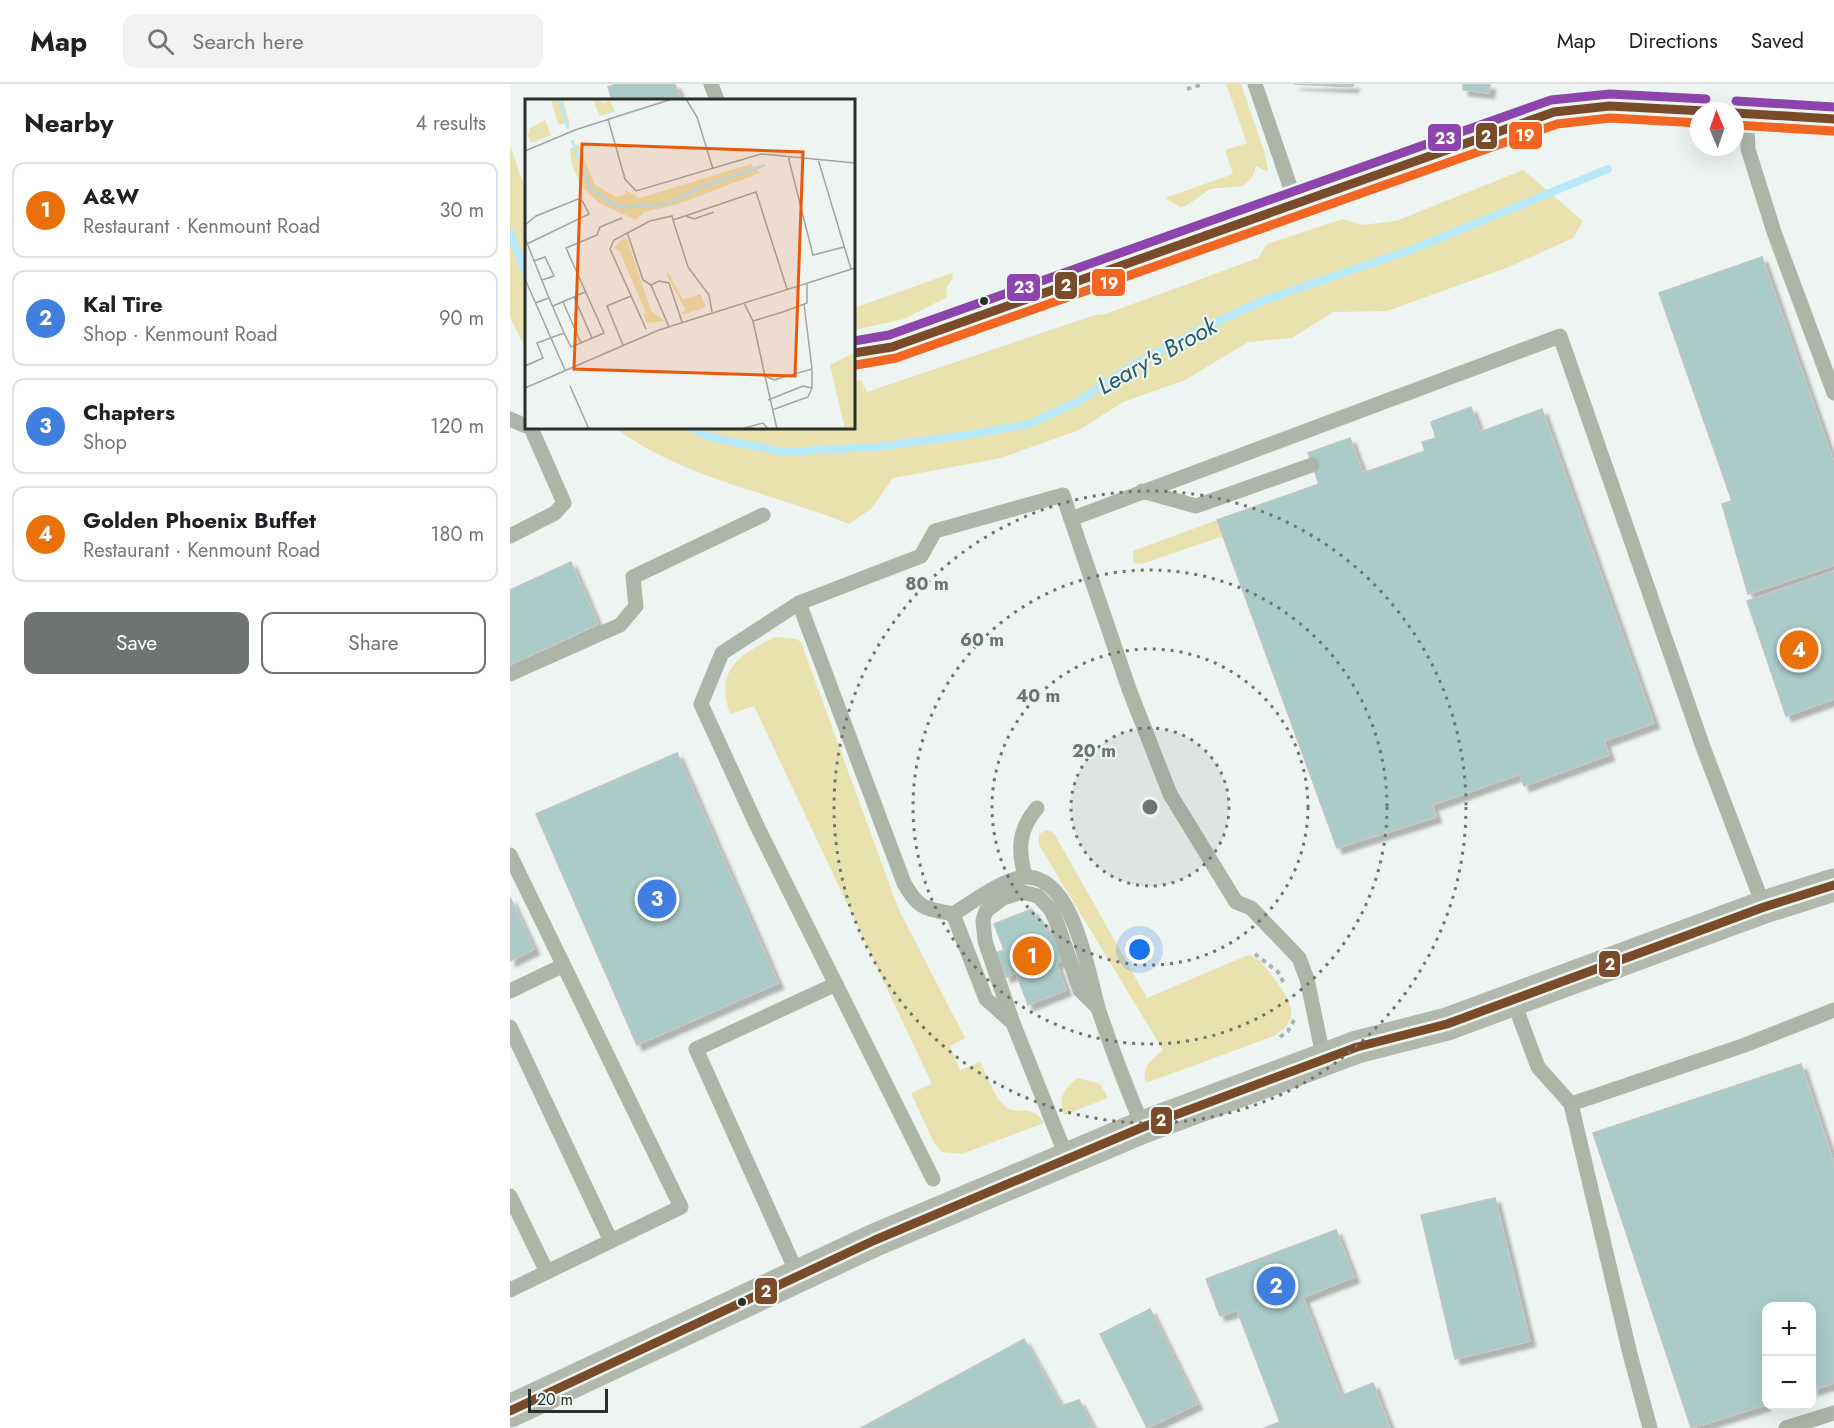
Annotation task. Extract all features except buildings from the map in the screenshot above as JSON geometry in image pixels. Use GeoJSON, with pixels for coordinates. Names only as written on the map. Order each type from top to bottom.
{"type":"FeatureCollection","features":[{"type":"Feature","properties":{"kind":"main road"},"geometry":{"type":"LineString","coordinates":[[510,1411],[798,1275],[1011,1180],[1143,1127],[1358,1047],[1447,1024],[1764,907],[1834,885]]}},
{"type":"Feature","properties":{"kind":"lane"},"geometry":{"type":"LineString","coordinates":[[711,84],[717,99]]}},
{"type":"Feature","properties":{"kind":"lane"},"geometry":{"type":"LineString","coordinates":[[1255,84],[1296,204]]}},
{"type":"Feature","properties":{"kind":"lane"},"geometry":{"type":"LineString","coordinates":[[855,353],[892,347],[1554,112],[1584,106],[1612,105],[1690,110]]}},
{"type":"Feature","properties":{"kind":"lane"},"geometry":{"type":"LineString","coordinates":[[1744,113],[1834,119]]}},
{"type":"Feature","properties":{"kind":"lane"},"geometry":{"type":"LineString","coordinates":[[1744,131],[1774,232],[1834,393]]}},
{"type":"Feature","properties":{"kind":"lane"},"geometry":{"type":"LineString","coordinates":[[1071,519],[1560,336],[1703,747],[1764,907]]}},
{"type":"Feature","properties":{"kind":"lane"},"geometry":{"type":"LineString","coordinates":[[510,419],[525,426]]}},
{"type":"Feature","properties":{"kind":"lane"},"geometry":{"type":"LineString","coordinates":[[510,536],[555,513],[564,503],[531,429]]}},
{"type":"Feature","properties":{"kind":"lane"},"geometry":{"type":"LineString","coordinates":[[1142,491],[1196,506],[1312,465]]}},
{"type":"Feature","properties":{"kind":"lane"},"geometry":{"type":"LineString","coordinates":[[933,1179],[757,826],[701,704],[722,653],[799,603],[921,556],[935,531],[1063,495],[1133,699],[1170,794],[1236,902],[1251,908],[1299,958],[1307,979],[1324,1060]]}},
{"type":"Feature","properties":{"kind":"lane"},"geometry":{"type":"LineString","coordinates":[[510,674],[620,625],[636,606],[633,577],[763,515]]}},
{"type":"Feature","properties":{"kind":"lane"},"geometry":{"type":"LineString","coordinates":[[799,603],[904,883],[914,901],[922,908],[953,914],[1001,885],[1025,876],[1044,880],[1059,896],[1085,951],[1098,1008],[1143,1127]]}},
{"type":"Feature","properties":{"kind":"lane"},"geometry":{"type":"LineString","coordinates":[[1025,876],[1019,855],[1023,828],[1037,808]]}},
{"type":"Feature","properties":{"kind":"lane"},"geometry":{"type":"LineString","coordinates":[[510,855],[681,1207],[510,1290]]}},
{"type":"Feature","properties":{"kind":"lane"},"geometry":{"type":"LineString","coordinates":[[1067,1158],[1013,1023],[982,930],[986,912],[1003,898],[1015,893],[1030,893],[1045,902],[1057,923],[1080,990],[1098,1008]]}},
{"type":"Feature","properties":{"kind":"lane"},"geometry":{"type":"LineString","coordinates":[[953,914],[986,999],[1013,1023]]}},
{"type":"Feature","properties":{"kind":"lane"},"geometry":{"type":"LineString","coordinates":[[510,991],[562,966]]}},
{"type":"Feature","properties":{"kind":"lane"},"geometry":{"type":"LineString","coordinates":[[798,1275],[696,1049],[836,984]]}},
{"type":"Feature","properties":{"kind":"lane"},"geometry":{"type":"LineString","coordinates":[[1513,1000],[1538,1067],[1571,1104],[1630,1354],[1650,1428]]}},
{"type":"Feature","properties":{"kind":"lane"},"geometry":{"type":"LineString","coordinates":[[1571,1104],[1745,1045],[1834,1010]]}},
{"type":"Feature","properties":{"kind":"lane"},"geometry":{"type":"LineString","coordinates":[[510,1027],[611,1241]]}},
{"type":"Feature","properties":{"kind":"lane"},"geometry":{"type":"LineString","coordinates":[[510,1196],[547,1272]]}},
{"type":"Feature","properties":{"kind":"lane"},"geometry":{"type":"LineString","coordinates":[[1786,1428],[1834,1413]]}},
{"type":"Feature","properties":{"kind":"path"},"geometry":{"type":"LineString","coordinates":[[1187,90],[1203,84]]}},
{"type":"Feature","properties":{"kind":"path"},"geometry":{"type":"LineString","coordinates":[[1255,954],[1278,972],[1290,993]]}},
{"type":"Feature","properties":{"kind":"path"},"geometry":{"type":"LineString","coordinates":[[1280,1037],[1294,1022],[1294,1010]]}},
{"type":"Feature","properties":{"kind":"shaded area"},"geometry":{"type":"Polygon","coordinates":[[[1226,84],[1241,84],[1265,154],[1268,172],[1256,166],[1252,178],[1243,186],[1210,189],[1186,206],[1180,207],[1165,198],[1233,174],[1225,150],[1247,143],[1226,84]]]}},
{"type":"Feature","properties":{"kind":"shaded area"},"geometry":{"type":"Polygon","coordinates":[[[510,145],[525,188],[525,347],[510,317],[510,145]]]}},
{"type":"Feature","properties":{"kind":"shaded area"},"geometry":{"type":"Polygon","coordinates":[[[1523,170],[1583,221],[1573,238],[1509,267],[1387,311],[1333,312],[1292,338],[1248,342],[1185,380],[1123,402],[1079,430],[1001,458],[893,478],[871,509],[849,524],[698,472],[669,460],[618,429],[855,429],[855,381],[861,380],[867,392],[1098,314],[1103,315],[1258,258],[1267,244],[1342,219],[1362,225],[1396,221],[1523,170]]]}},
{"type":"Feature","properties":{"kind":"shaded area"},"geometry":{"type":"Polygon","coordinates":[[[952,273],[953,278],[946,288],[947,297],[904,319],[855,330],[855,308],[952,273]]]}},
{"type":"Feature","properties":{"kind":"shaded area"},"geometry":{"type":"Polygon","coordinates":[[[1217,520],[1223,536],[1142,564],[1134,563],[1133,551],[1217,520]]]}},
{"type":"Feature","properties":{"kind":"shaded area"},"geometry":{"type":"Polygon","coordinates":[[[774,637],[796,639],[801,642],[898,908],[965,1038],[950,1046],[960,1070],[980,1062],[997,1098],[1008,1109],[1032,1112],[1044,1123],[962,1154],[942,1152],[934,1143],[911,1093],[932,1084],[754,706],[730,714],[725,686],[733,666],[740,658],[774,637]]]}},
{"type":"Feature","properties":{"kind":"shaded area"},"geometry":{"type":"Polygon","coordinates":[[[1047,830],[1054,833],[1147,998],[1248,955],[1263,965],[1286,995],[1291,1016],[1283,1030],[1274,1036],[1146,1083],[1146,1067],[1163,1050],[1039,845],[1039,834],[1047,830]]]}},
{"type":"Feature","properties":{"kind":"shaded area"},"geometry":{"type":"Polygon","coordinates":[[[1079,1078],[1100,1084],[1108,1098],[1064,1115],[1062,1098],[1064,1093],[1069,1085],[1079,1078]]]}},
{"type":"Feature","properties":{"kind":"waterway","name":"Leary's Brook"},"geometry":{"type":"LineString","coordinates":[[693,429],[710,437],[783,452],[875,447],[1029,424],[1079,401],[1128,368],[1193,333],[1262,301],[1413,249],[1608,169]]}},
{"type":"Feature","properties":{"kind":"waterway","name":"Leary's Brook"},"geometry":{"type":"LineString","coordinates":[[510,231],[525,272]]}},
{"type":"Feature","properties":{"kind":"transit line","name":"23"},"geometry":{"type":"LineString","coordinates":[[855,341],[889,335],[1551,100],[1610,94],[1706,99]]}},
{"type":"Feature","properties":{"kind":"transit line","name":"23"},"geometry":{"type":"LineString","coordinates":[[1736,101],[1834,107]]}},
{"type":"Feature","properties":{"kind":"transit line","name":"2"},"geometry":{"type":"LineString","coordinates":[[855,353],[892,347],[1554,112],[1610,106],[1690,110]]}},
{"type":"Feature","properties":{"kind":"transit line","name":"2"},"geometry":{"type":"LineString","coordinates":[[1744,114],[1834,119]]}},
{"type":"Feature","properties":{"kind":"transit line","name":"19"},"geometry":{"type":"LineString","coordinates":[[856,365],[896,358],[1557,124],[1610,118],[1690,122]]}},
{"type":"Feature","properties":{"kind":"transit line","name":"19"},"geometry":{"type":"LineString","coordinates":[[1744,126],[1833,131]]}},
{"type":"Feature","properties":{"kind":"transit line","name":"2"},"geometry":{"type":"LineString","coordinates":[[510,1411],[875,1240],[1143,1127],[1357,1047],[1447,1024],[1764,907],[1834,885]]}},
{"type":"Feature","properties":{"kind":"place","name":"Golden Phoenix Buffet"},"geometry":{"type":"Point","coordinates":[1799,650]}},
{"type":"Feature","properties":{"kind":"place","name":"Chapters"},"geometry":{"type":"Point","coordinates":[657,899]}},
{"type":"Feature","properties":{"kind":"place","name":"A&W"},"geometry":{"type":"Point","coordinates":[1032,956]}},
{"type":"Feature","properties":{"kind":"place","name":"Kal Tire"},"geometry":{"type":"Point","coordinates":[1276,1286]}}]}
